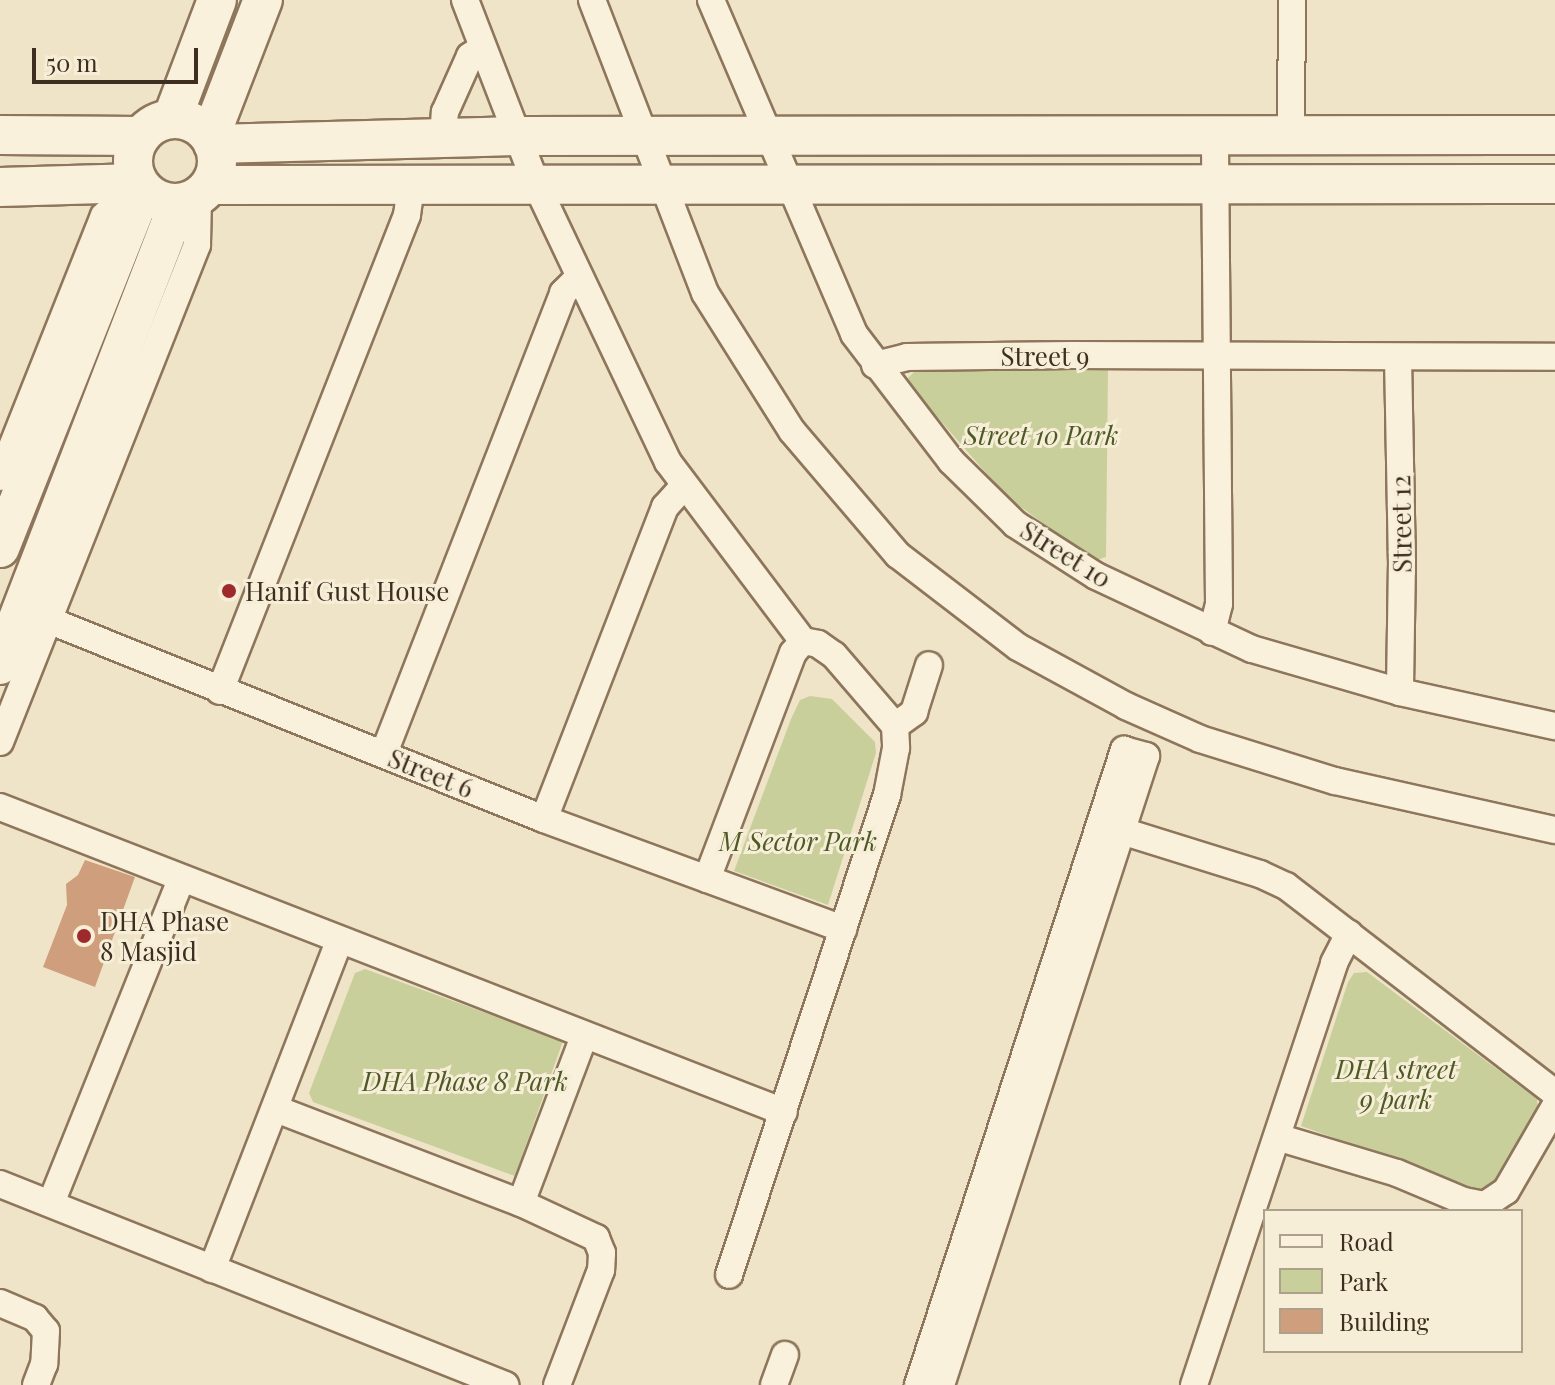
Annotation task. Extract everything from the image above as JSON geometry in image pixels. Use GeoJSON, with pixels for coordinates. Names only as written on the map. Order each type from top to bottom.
{"type":"FeatureCollection","features":[{"type":"Feature","properties":{"kind":"street"},"geometry":{"type":"LineString","coordinates":[[217,0],[156,127],[132,164],[140,186],[155,199],[411,186],[536,184],[1555,184]]}},
{"type":"Feature","properties":{"kind":"street"},"geometry":{"type":"LineString","coordinates":[[211,140],[263,0]]}},
{"type":"Feature","properties":{"kind":"street"},"geometry":{"type":"LineString","coordinates":[[465,0],[512,117],[515,136],[548,204],[578,278],[640,409],[684,486],[803,641],[818,644],[834,655],[895,726],[896,748],[887,795],[729,1275]]}},
{"type":"Feature","properties":{"kind":"street"},"geometry":{"type":"LineString","coordinates":[[592,0],[646,137],[661,186],[705,293],[792,431],[898,555],[1018,647],[1126,706],[1200,739],[1335,781],[1555,830]]}},
{"type":"Feature","properties":{"kind":"street","name":"Street 10"},"geometry":{"type":"LineString","coordinates":[[711,0],[854,334],[951,461],[1015,524],[1096,576],[1252,649],[1400,692],[1555,726]]}},
{"type":"Feature","properties":{"kind":"street"},"geometry":{"type":"LineString","coordinates":[[1291,135],[1292,0]]}},
{"type":"Feature","properties":{"kind":"street"},"geometry":{"type":"LineString","coordinates":[[443,138],[445,112],[470,56],[483,48]]}},
{"type":"Feature","properties":{"kind":"street"},"geometry":{"type":"LineString","coordinates":[[0,135],[193,123],[211,140],[217,165],[195,195],[35,615],[0,742]]}},
{"type":"Feature","properties":{"kind":"street"},"geometry":{"type":"LineString","coordinates":[[211,140],[515,136],[1555,135]]}},
{"type":"Feature","properties":{"kind":"street"},"geometry":{"type":"LineString","coordinates":[[1212,632],[1219,604],[1215,136]]}},
{"type":"Feature","properties":{"kind":"street"},"geometry":{"type":"LineString","coordinates":[[0,187],[140,186]]}},
{"type":"Feature","properties":{"kind":"street"},"geometry":{"type":"LineString","coordinates":[[0,477],[104,216],[140,186]]}},
{"type":"Feature","properties":{"kind":"street"},"geometry":{"type":"LineString","coordinates":[[0,548],[140,186]]}},
{"type":"Feature","properties":{"kind":"street"},"geometry":{"type":"LineString","coordinates":[[220,691],[407,215],[411,186]]}},
{"type":"Feature","properties":{"kind":"street"},"geometry":{"type":"LineString","coordinates":[[384,753],[563,293],[569,283],[578,278]]}},
{"type":"Feature","properties":{"kind":"street","name":"Street 9"},"geometry":{"type":"LineString","coordinates":[[875,365],[907,357],[1555,357]]}},
{"type":"Feature","properties":{"kind":"street","name":"Street 12"},"geometry":{"type":"LineString","coordinates":[[1398,357],[1402,561],[1400,692]]}},
{"type":"Feature","properties":{"kind":"street"},"geometry":{"type":"LineString","coordinates":[[544,819],[665,507],[684,486]]}},
{"type":"Feature","properties":{"kind":"street"},"geometry":{"type":"LineString","coordinates":[[0,665],[35,615]]}},
{"type":"Feature","properties":{"kind":"street","name":"Street 6"},"geometry":{"type":"LineString","coordinates":[[35,615],[544,819],[843,929]]}},
{"type":"Feature","properties":{"kind":"street"},"geometry":{"type":"LineString","coordinates":[[707,879],[793,653],[803,641]]}},
{"type":"Feature","properties":{"kind":"street"},"geometry":{"type":"LineString","coordinates":[[895,726],[914,712],[929,665]]}},
{"type":"Feature","properties":{"kind":"street"},"geometry":{"type":"LineString","coordinates":[[929,1384],[1135,753]]}},
{"type":"Feature","properties":{"kind":"street"},"geometry":{"type":"LineString","coordinates":[[0,807],[339,942],[784,1112]]}},
{"type":"Feature","properties":{"kind":"street"},"geometry":{"type":"LineString","coordinates":[[1112,828],[1260,874],[1286,886],[1555,1093]]}},
{"type":"Feature","properties":{"kind":"street"},"geometry":{"type":"LineString","coordinates":[[51,1203],[181,880]]}},
{"type":"Feature","properties":{"kind":"street"},"geometry":{"type":"LineString","coordinates":[[1194,1385],[1334,963],[1349,934]]}},
{"type":"Feature","properties":{"kind":"street"},"geometry":{"type":"LineString","coordinates":[[212,1269],[339,942]]}},
{"type":"Feature","properties":{"kind":"street"},"geometry":{"type":"LineString","coordinates":[[521,1203],[584,1036]]}},
{"type":"Feature","properties":{"kind":"street"},"geometry":{"type":"LineString","coordinates":[[1277,1137],[1397,1173],[1464,1201],[1485,1205],[1506,1191],[1555,1106]]}},
{"type":"Feature","properties":{"kind":"street"},"geometry":{"type":"LineString","coordinates":[[276,1109],[521,1203],[596,1238],[602,1253],[601,1270],[557,1385]]}},
{"type":"Feature","properties":{"kind":"street"},"geometry":{"type":"LineString","coordinates":[[0,1184],[505,1385]]}},
{"type":"Feature","properties":{"kind":"street"},"geometry":{"type":"LineString","coordinates":[[0,1303],[35,1318],[46,1331],[44,1364],[36,1385]]}},
{"type":"Feature","properties":{"kind":"street"},"geometry":{"type":"LineString","coordinates":[[774,1385],[785,1355]]}},
{"type":"Feature","properties":{"kind":"green space","name":"Street 10 Park"},"geometry":{"type":"Polygon","coordinates":[[[1108,369],[1106,557],[1094,561],[1006,496],[912,388],[908,378],[915,371],[1108,369]]]}},
{"type":"Feature","properties":{"kind":"green space","name":"M Sector Park"},"geometry":{"type":"Polygon","coordinates":[[[810,696],[832,699],[875,742],[876,753],[828,905],[734,871],[791,719],[800,700],[810,696]]]}},
{"type":"Feature","properties":{"kind":"green space","name":"DHA Phase 8 Park"},"geometry":{"type":"Polygon","coordinates":[[[365,969],[563,1041],[515,1176],[313,1102],[309,1093],[355,973],[365,969]]]}},
{"type":"Feature","properties":{"kind":"green space","name":"DHA street 9 park"},"geometry":{"type":"Polygon","coordinates":[[[1367,972],[1537,1099],[1538,1110],[1497,1187],[1482,1191],[1301,1126],[1348,982],[1354,973],[1367,972]]]}},
{"type":"Feature","properties":{"kind":"building","name":"DHA Phase 8 Masjid"},"geometry":{"type":"Polygon","coordinates":[[[85,860],[135,877],[95,987],[43,967],[67,905],[66,884],[78,875],[85,860]]]}},
{"type":"Feature","properties":{"kind":"place","name":"Hanif Gust House"},"geometry":{"type":"Point","coordinates":[229,591]}},
{"type":"Feature","properties":{"kind":"place","name":"DHA Phase 8 Masjid"},"geometry":{"type":"Point","coordinates":[84,936]}}]}
